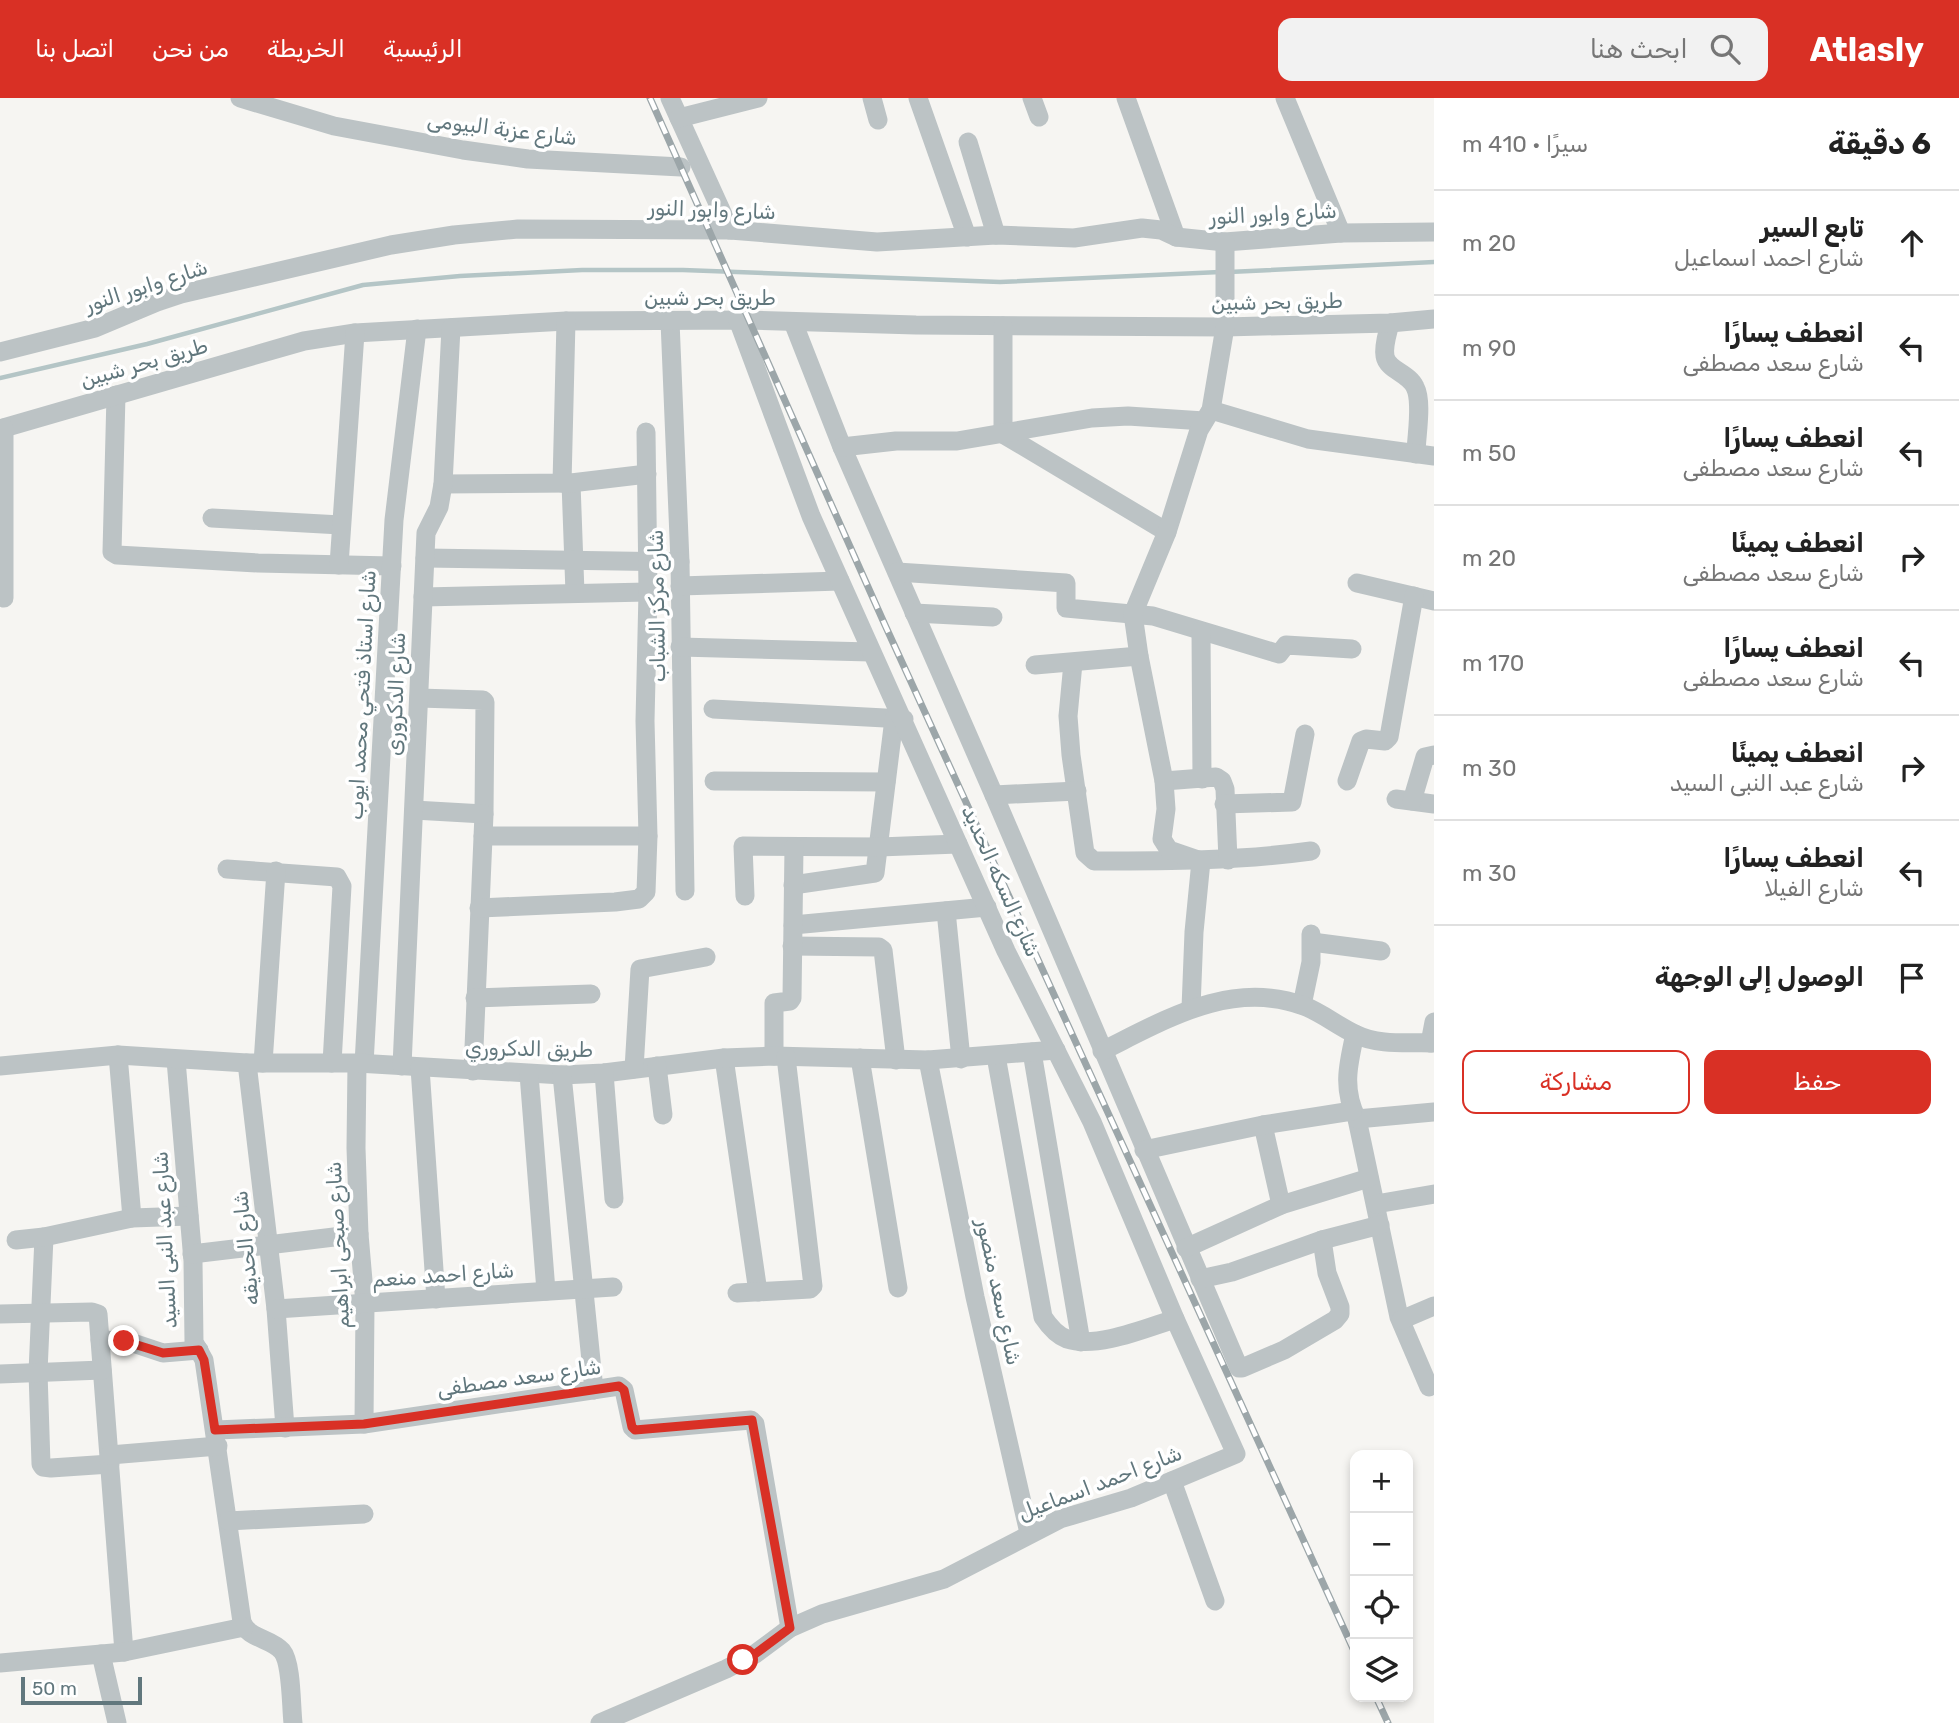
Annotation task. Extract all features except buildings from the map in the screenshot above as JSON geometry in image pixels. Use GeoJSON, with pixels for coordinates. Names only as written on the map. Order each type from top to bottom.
{"type":"FeatureCollection","features":[{"type":"Feature","properties":{"kind":"street","name":"شارع عزبة البيومى"},"geometry":{"type":"LineString","coordinates":[[240,98],[334,126],[463,150],[528,159],[681,167]]}},
{"type":"Feature","properties":{"kind":"street"},"geometry":{"type":"LineString","coordinates":[[670,98],[730,230]]}},
{"type":"Feature","properties":{"kind":"street"},"geometry":{"type":"LineString","coordinates":[[679,118],[758,98]]}},
{"type":"Feature","properties":{"kind":"street"},"geometry":{"type":"LineString","coordinates":[[872,98],[878,120]]}},
{"type":"Feature","properties":{"kind":"street"},"geometry":{"type":"LineString","coordinates":[[918,98],[967,237]]}},
{"type":"Feature","properties":{"kind":"street"},"geometry":{"type":"LineString","coordinates":[[1032,98],[1039,117]]}},
{"type":"Feature","properties":{"kind":"street"},"geometry":{"type":"LineString","coordinates":[[1126,98],[1176,237]]}},
{"type":"Feature","properties":{"kind":"street"},"geometry":{"type":"LineString","coordinates":[[1285,98],[1341,233]]}},
{"type":"Feature","properties":{"kind":"street"},"geometry":{"type":"LineString","coordinates":[[968,142],[996,235]]}},
{"type":"Feature","properties":{"kind":"street","name":"شارع وابور النور"},"geometry":{"type":"LineString","coordinates":[[0,352],[95,328],[181,294],[391,246],[518,229],[730,230],[877,242],[996,235],[1074,238],[1142,228],[1161,230],[1176,237],[1225,248],[1341,233],[1434,232]]}},
{"type":"Feature","properties":{"kind":"street"},"geometry":{"type":"LineString","coordinates":[[1201,861],[1169,850],[1165,845],[1162,833],[1166,809],[1164,781],[1133,614],[1167,532],[1199,430],[1208,415],[1224,327],[1225,248]]}},
{"type":"Feature","properties":{"kind":"street","name":"طريق بحر شبين"},"geometry":{"type":"LineString","coordinates":[[2,428],[304,341],[355,333],[566,321],[738,320],[1003,326],[1224,327],[1390,323],[1434,319]]}},
{"type":"Feature","properties":{"kind":"street","name":"شارع السكه الحديد"},"geometry":{"type":"LineString","coordinates":[[738,320],[811,516],[899,719],[1006,951],[1092,1122],[1175,1319],[1236,1454]]}},
{"type":"Feature","properties":{"kind":"street"},"geometry":{"type":"LineString","coordinates":[[566,321],[567,483],[575,561],[575,593]]}},
{"type":"Feature","properties":{"kind":"street","name":"شارع مركز الشباب"},"geometry":{"type":"LineString","coordinates":[[670,321],[681,562],[685,891]]}},
{"type":"Feature","properties":{"kind":"street","name":"شارع السكه الحديد"},"geometry":{"type":"LineString","coordinates":[[793,322],[842,447],[1238,1367],[1242,1368],[1284,1350],[1335,1320],[1340,1314],[1340,1307],[1327,1273],[1322,1240]]}},
{"type":"Feature","properties":{"kind":"street"},"geometry":{"type":"LineString","coordinates":[[842,447],[895,440],[957,441],[1092,418],[1208,415],[1308,439],[1425,455],[1416,387],[1386,360],[1384,354],[1390,323]]}},
{"type":"Feature","properties":{"kind":"street"},"geometry":{"type":"LineString","coordinates":[[1003,326],[1003,434]]}},
{"type":"Feature","properties":{"kind":"street","name":"شارع الدكرورى"},"geometry":{"type":"LineString","coordinates":[[436,1299],[411,1067],[414,810],[427,529],[439,508],[443,484],[451,328]]}},
{"type":"Feature","properties":{"kind":"street","name":"شارع استاذ فتحي محمد ايوب"},"geometry":{"type":"LineString","coordinates":[[360,1063],[382,767],[398,480],[417,329]]}},
{"type":"Feature","properties":{"kind":"street"},"geometry":{"type":"LineString","coordinates":[[339,565],[355,333]]}},
{"type":"Feature","properties":{"kind":"street"},"geometry":{"type":"LineString","coordinates":[[116,395],[112,552],[117,555],[258,563],[392,566]]}},
{"type":"Feature","properties":{"kind":"street"},"geometry":{"type":"LineString","coordinates":[[2,428],[4,598]]}},
{"type":"Feature","properties":{"kind":"street"},"geometry":{"type":"LineString","coordinates":[[479,908],[639,899],[646,892],[646,432]]}},
{"type":"Feature","properties":{"kind":"street"},"geometry":{"type":"LineString","coordinates":[[1003,434],[1167,532]]}},
{"type":"Feature","properties":{"kind":"street"},"geometry":{"type":"LineString","coordinates":[[443,484],[567,483],[647,474]]}},
{"type":"Feature","properties":{"kind":"street"},"geometry":{"type":"LineString","coordinates":[[212,518],[341,525]]}},
{"type":"Feature","properties":{"kind":"street"},"geometry":{"type":"LineString","coordinates":[[425,558],[681,562]]}},
{"type":"Feature","properties":{"kind":"street"},"geometry":{"type":"LineString","coordinates":[[897,572],[1066,583],[1066,608],[1153,616],[1279,654],[1286,645],[1352,649]]}},
{"type":"Feature","properties":{"kind":"street"},"geometry":{"type":"LineString","coordinates":[[680,586],[840,581]]}},
{"type":"Feature","properties":{"kind":"street"},"geometry":{"type":"LineString","coordinates":[[1357,583],[1434,601]]}},
{"type":"Feature","properties":{"kind":"street"},"geometry":{"type":"LineString","coordinates":[[423,597],[648,592]]}},
{"type":"Feature","properties":{"kind":"street"},"geometry":{"type":"LineString","coordinates":[[1347,781],[1361,741],[1385,741],[1390,737],[1414,596]]}},
{"type":"Feature","properties":{"kind":"street"},"geometry":{"type":"LineString","coordinates":[[914,613],[993,617]]}},
{"type":"Feature","properties":{"kind":"street"},"geometry":{"type":"LineString","coordinates":[[1201,631],[1202,779]]}},
{"type":"Feature","properties":{"kind":"street"},"geometry":{"type":"LineString","coordinates":[[680,647],[872,652]]}},
{"type":"Feature","properties":{"kind":"street"},"geometry":{"type":"LineString","coordinates":[[1035,665],[1139,656]]}},
{"type":"Feature","properties":{"kind":"street"},"geometry":{"type":"LineString","coordinates":[[1073,663],[1069,716],[1085,853],[1088,858],[1094,861],[1201,861],[1311,851]]}},
{"type":"Feature","properties":{"kind":"street"},"geometry":{"type":"LineString","coordinates":[[419,698],[484,701],[484,814],[473,1071]]}},
{"type":"Feature","properties":{"kind":"street"},"geometry":{"type":"LineString","coordinates":[[713,709],[899,719],[886,782],[874,874],[793,884]]}},
{"type":"Feature","properties":{"kind":"street"},"geometry":{"type":"LineString","coordinates":[[1224,804],[1290,803],[1293,800],[1305,734]]}},
{"type":"Feature","properties":{"kind":"street"},"geometry":{"type":"LineString","coordinates":[[1434,755],[1425,757],[1404,800],[1434,804]]}},
{"type":"Feature","properties":{"kind":"street"},"geometry":{"type":"LineString","coordinates":[[382,767],[416,770]]}},
{"type":"Feature","properties":{"kind":"street"},"geometry":{"type":"LineString","coordinates":[[1164,781],[1216,777],[1222,781],[1225,789],[1228,860]]}},
{"type":"Feature","properties":{"kind":"street"},"geometry":{"type":"LineString","coordinates":[[714,781],[886,782]]}},
{"type":"Feature","properties":{"kind":"street"},"geometry":{"type":"LineString","coordinates":[[994,795],[1077,790]]}},
{"type":"Feature","properties":{"kind":"street"},"geometry":{"type":"LineString","coordinates":[[414,810],[484,814]]}},
{"type":"Feature","properties":{"kind":"street"},"geometry":{"type":"LineString","coordinates":[[483,836],[648,836]]}},
{"type":"Feature","properties":{"kind":"street"},"geometry":{"type":"LineString","coordinates":[[745,896],[743,846],[878,847],[958,844]]}},
{"type":"Feature","properties":{"kind":"street"},"geometry":{"type":"LineString","coordinates":[[737,1293],[810,1289],[813,1286],[774,1003],[792,999],[794,847]]}},
{"type":"Feature","properties":{"kind":"street"},"geometry":{"type":"LineString","coordinates":[[1191,1008],[1194,932],[1201,861]]}},
{"type":"Feature","properties":{"kind":"street"},"geometry":{"type":"LineString","coordinates":[[228,869],[337,877],[342,886],[332,1063]]}},
{"type":"Feature","properties":{"kind":"street","name":"شارع الحديقه"},"geometry":{"type":"LineString","coordinates":[[276,871],[255,1063],[285,1428]]}},
{"type":"Feature","properties":{"kind":"street"},"geometry":{"type":"LineString","coordinates":[[793,925],[987,907]]}},
{"type":"Feature","properties":{"kind":"street"},"geometry":{"type":"LineString","coordinates":[[946,911],[961,1059]]}},
{"type":"Feature","properties":{"kind":"street"},"geometry":{"type":"LineString","coordinates":[[1302,1005],[1311,962],[1311,938],[1381,951]]}},
{"type":"Feature","properties":{"kind":"street"},"geometry":{"type":"LineString","coordinates":[[792,946],[879,947],[883,950],[896,1060]]}},
{"type":"Feature","properties":{"kind":"street"},"geometry":{"type":"LineString","coordinates":[[634,1069],[640,968],[706,957]]}},
{"type":"Feature","properties":{"kind":"street"},"geometry":{"type":"LineString","coordinates":[[475,998],[591,994]]}},
{"type":"Feature","properties":{"kind":"street"},"geometry":{"type":"LineString","coordinates":[[1102,1051],[1191,1008],[1224,999],[1261,997],[1302,1005],[1354,1034],[1382,1042],[1432,1043],[1434,1022]]}},
{"type":"Feature","properties":{"kind":"street"},"geometry":{"type":"LineString","coordinates":[[1354,1034],[1346,1072],[1348,1098],[1376,1204],[1399,1318],[1429,1387]]}},
{"type":"Feature","properties":{"kind":"street","name":"طريق الدكروري"},"geometry":{"type":"LineString","coordinates":[[0,1066],[118,1055],[255,1063],[360,1063],[562,1075],[604,1073],[724,1058],[780,1056],[928,1060],[1056,1050]]}},
{"type":"Feature","properties":{"kind":"street"},"geometry":{"type":"LineString","coordinates":[[1032,1052],[1081,1342]]}},
{"type":"Feature","properties":{"kind":"street"},"geometry":{"type":"LineString","coordinates":[[118,1055],[132,1218]]}},
{"type":"Feature","properties":{"kind":"street"},"geometry":{"type":"LineString","coordinates":[[996,1056],[1043,1317],[1052,1330],[1065,1339],[1081,1342],[1105,1340],[1175,1319]]}},
{"type":"Feature","properties":{"kind":"street"},"geometry":{"type":"LineString","coordinates":[[724,1058],[758,1292]]}},
{"type":"Feature","properties":{"kind":"street"},"geometry":{"type":"LineString","coordinates":[[860,1058],[898,1288]]}},
{"type":"Feature","properties":{"kind":"street","name":"شارع عبد النبى السيد"},"geometry":{"type":"LineString","coordinates":[[176,1060],[192,1254],[194,1342],[204,1360],[244,1627]]}},
{"type":"Feature","properties":{"kind":"street","name":"شارع سعد منصور"},"geometry":{"type":"LineString","coordinates":[[928,1060],[975,1297],[1029,1533]]}},
{"type":"Feature","properties":{"kind":"street","name":"شارع صبحى ابراهيم"},"geometry":{"type":"LineString","coordinates":[[360,1063],[359,1234],[365,1304],[364,1424]]}},
{"type":"Feature","properties":{"kind":"street"},"geometry":{"type":"LineString","coordinates":[[657,1066],[663,1115]]}},
{"type":"Feature","properties":{"kind":"street"},"geometry":{"type":"LineString","coordinates":[[604,1073],[614,1199]]}},
{"type":"Feature","properties":{"kind":"street"},"geometry":{"type":"LineString","coordinates":[[529,1074],[546,1291]]}},
{"type":"Feature","properties":{"kind":"street"},"geometry":{"type":"LineString","coordinates":[[562,1075],[594,1390]]}},
{"type":"Feature","properties":{"kind":"street"},"geometry":{"type":"LineString","coordinates":[[1144,1150],[1262,1125],[1354,1115],[1434,1112]]}},
{"type":"Feature","properties":{"kind":"street"},"geometry":{"type":"LineString","coordinates":[[1262,1125],[1280,1205]]}},
{"type":"Feature","properties":{"kind":"street"},"geometry":{"type":"LineString","coordinates":[[1186,1248],[1280,1205],[1369,1178]]}},
{"type":"Feature","properties":{"kind":"street"},"geometry":{"type":"LineString","coordinates":[[1376,1204],[1434,1194]]}},
{"type":"Feature","properties":{"kind":"street"},"geometry":{"type":"LineString","coordinates":[[16,1240],[44,1237],[132,1218],[189,1216]]}},
{"type":"Feature","properties":{"kind":"street"},"geometry":{"type":"LineString","coordinates":[[1200,1279],[1232,1272],[1322,1240],[1380,1225]]}},
{"type":"Feature","properties":{"kind":"street"},"geometry":{"type":"LineString","coordinates":[[192,1254],[359,1234]]}},
{"type":"Feature","properties":{"kind":"street"},"geometry":{"type":"LineString","coordinates":[[38,1373],[44,1237]]}},
{"type":"Feature","properties":{"kind":"street","name":"شارع احمد منعم"},"geometry":{"type":"LineString","coordinates":[[276,1309],[613,1287]]}},
{"type":"Feature","properties":{"kind":"street"},"geometry":{"type":"LineString","coordinates":[[1401,1320],[1434,1306]]}},
{"type":"Feature","properties":{"kind":"street"},"geometry":{"type":"LineString","coordinates":[[0,1314],[92,1311],[99,1317],[124,1652]]}},
{"type":"Feature","properties":{"kind":"street"},"geometry":{"type":"LineString","coordinates":[[100,1340],[127,1341],[163,1353],[199,1350]]}},
{"type":"Feature","properties":{"kind":"street"},"geometry":{"type":"LineString","coordinates":[[0,1374],[102,1370]]}},
{"type":"Feature","properties":{"kind":"street","name":"شارع سعد مصطفى"},"geometry":{"type":"LineString","coordinates":[[38,1373],[43,1467],[110,1459],[285,1428],[364,1424],[622,1387],[635,1430],[752,1420],[790,1628]]}},
{"type":"Feature","properties":{"kind":"street","name":"شارع احمد اسماعيل"},"geometry":{"type":"LineString","coordinates":[[600,1723],[755,1654],[790,1628],[854,1604],[944,1579],[1060,1518],[1131,1498],[1236,1454]]}},
{"type":"Feature","properties":{"kind":"street"},"geometry":{"type":"LineString","coordinates":[[1172,1481],[1215,1601]]}},
{"type":"Feature","properties":{"kind":"street"},"geometry":{"type":"LineString","coordinates":[[228,1521],[364,1514]]}},
{"type":"Feature","properties":{"kind":"street"},"geometry":{"type":"LineString","coordinates":[[0,1663],[124,1652],[244,1627],[284,1653],[293,1723]]}},
{"type":"Feature","properties":{"kind":"street"},"geometry":{"type":"LineString","coordinates":[[101,1654],[117,1723]]}},
{"type":"Feature","properties":{"kind":"waterway"},"geometry":{"type":"LineString","coordinates":[[1229,272],[1434,262]]}},
{"type":"Feature","properties":{"kind":"waterway"},"geometry":{"type":"LineString","coordinates":[[0,378],[147,344],[363,285],[460,276],[582,270],[683,270],[1000,282],[1220,272]]}},
{"type":"Feature","properties":{"kind":"railway"},"geometry":{"type":"LineString","coordinates":[[650,98],[885,625],[1350,1642]]}},
{"type":"Feature","properties":{"kind":"railway"},"geometry":{"type":"LineString","coordinates":[[1378,1702],[1388,1723]]}},
{"type":"Feature","properties":{"kind":"route"},"geometry":{"type":"LineString","coordinates":[[124,1341],[163,1353],[199,1350],[204,1360],[215,1430],[364,1424],[619,1386],[624,1390],[632,1428],[635,1430],[752,1420],[790,1628],[743,1660]]}}]}
